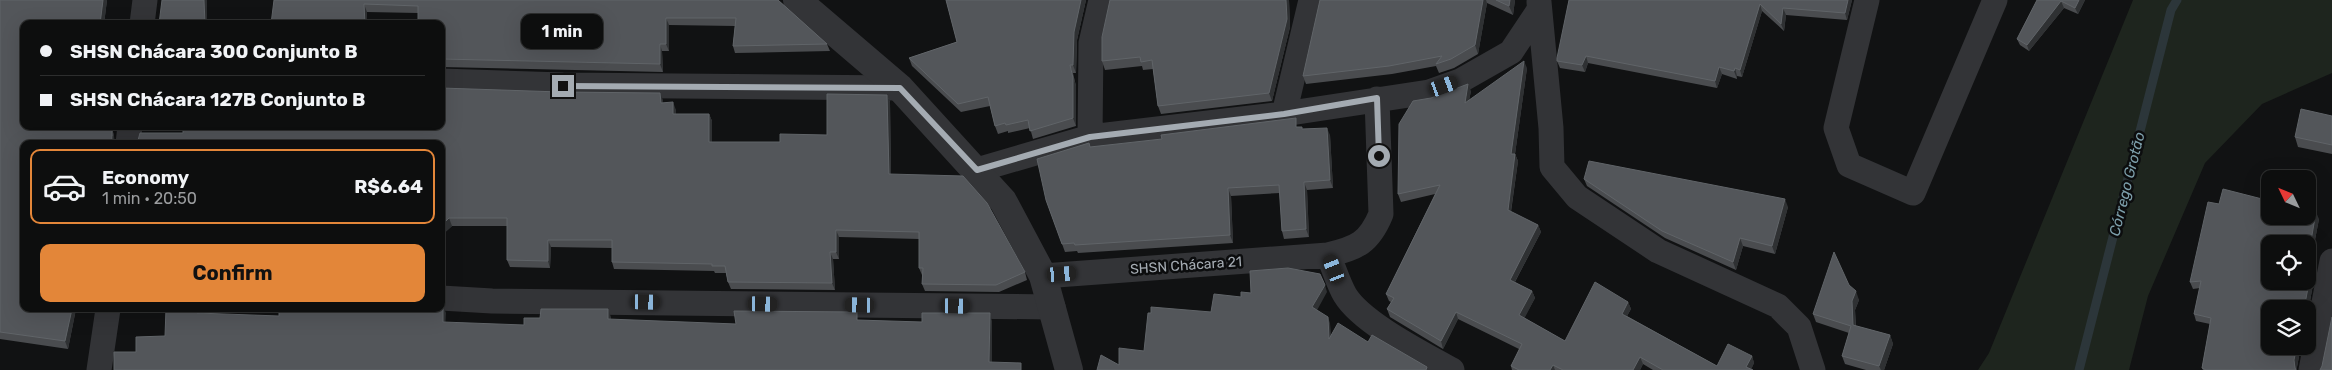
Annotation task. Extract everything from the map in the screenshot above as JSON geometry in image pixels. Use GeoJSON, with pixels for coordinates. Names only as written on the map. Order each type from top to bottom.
{"type":"FeatureCollection","features":[{"type":"Feature","properties":{"kind":"street"},"geometry":{"type":"LineString","coordinates":[[142,20],[145,0]]}},
{"type":"Feature","properties":{"kind":"street"},"geometry":{"type":"LineString","coordinates":[[797,0],[900,88],[1003,200],[1043,276],[1069,370]]}},
{"type":"Feature","properties":{"kind":"street"},"geometry":{"type":"LineString","coordinates":[[1090,137],[1091,44],[1101,0]]}},
{"type":"Feature","properties":{"kind":"street"},"geometry":{"type":"LineString","coordinates":[[1284,114],[1311,0]]}},
{"type":"Feature","properties":{"kind":"street"},"geometry":{"type":"LineString","coordinates":[[1867,0],[1836,128],[1849,165],[1913,193],[1994,0]]}},
{"type":"Feature","properties":{"kind":"street"},"geometry":{"type":"LineString","coordinates":[[977,170],[1090,137],[1284,114],[1377,98],[1428,92],[1460,81],[1511,52],[1539,5]]}},
{"type":"Feature","properties":{"kind":"street"},"geometry":{"type":"LineString","coordinates":[[1539,5],[1551,128],[1552,167],[1578,197],[1658,251],[1778,306],[1799,327],[1813,370]]}},
{"type":"Feature","properties":{"kind":"street"},"geometry":{"type":"LineString","coordinates":[[445,81],[563,86],[900,88]]}},
{"type":"Feature","properties":{"kind":"street","name":"SHSN Chácara 21"},"geometry":{"type":"LineString","coordinates":[[1043,276],[1328,255],[1352,250],[1364,241],[1376,226],[1381,214],[1377,98]]}},
{"type":"Feature","properties":{"kind":"street"},"geometry":{"type":"LineString","coordinates":[[1328,255],[1345,296],[1363,314],[1387,332],[1452,370]]}},
{"type":"Feature","properties":{"kind":"street"},"geometry":{"type":"LineString","coordinates":[[2311,370],[2332,261]]}},
{"type":"Feature","properties":{"kind":"street"},"geometry":{"type":"LineString","coordinates":[[445,298],[492,301],[1053,307]]}},
{"type":"Feature","properties":{"kind":"street"},"geometry":{"type":"LineString","coordinates":[[99,370],[108,312]]}},
{"type":"Feature","properties":{"kind":"shaded area"},"geometry":{"type":"Polygon","coordinates":[[[2133,0],[2332,0],[2332,73],[2262,104],[2205,163],[2148,296],[2129,370],[1978,370],[1989,353],[2133,0]]]}},
{"type":"Feature","properties":{"kind":"building"},"geometry":{"type":"Polygon","coordinates":[[[0,0],[103,0],[100,20],[20,20],[20,130],[112,130],[112,140],[20,140],[20,312],[71,312],[65,341],[0,332],[0,0]]]}},
{"type":"Feature","properties":{"kind":"building"},"geometry":{"type":"Polygon","coordinates":[[[162,0],[204,0],[205,20],[160,20],[162,0]]]}},
{"type":"Feature","properties":{"kind":"building"},"geometry":{"type":"Polygon","coordinates":[[[274,0],[778,0],[827,44],[733,46],[736,18],[666,18],[666,44],[660,44],[660,64],[445,59],[445,20],[418,20],[418,6],[364,4],[365,20],[272,20],[274,0]]]}},
{"type":"Feature","properties":{"kind":"building"},"geometry":{"type":"Polygon","coordinates":[[[946,0],[1081,0],[1074,32],[1073,65],[1070,65],[1073,78],[1073,118],[1030,131],[1028,120],[995,126],[988,97],[958,104],[909,58],[957,42],[946,0]]]}},
{"type":"Feature","properties":{"kind":"building"},"geometry":{"type":"Polygon","coordinates":[[[1110,0],[1286,0],[1287,19],[1269,93],[1158,106],[1152,60],[1141,62],[1140,57],[1102,61],[1102,37],[1110,0]]]}},
{"type":"Feature","properties":{"kind":"building"},"geometry":{"type":"Polygon","coordinates":[[[1320,0],[1483,0],[1475,45],[1451,59],[1436,64],[1442,56],[1389,66],[1303,76],[1320,0]]]}},
{"type":"Feature","properties":{"kind":"building"},"geometry":{"type":"Polygon","coordinates":[[[1496,0],[1510,0],[1509,6],[1496,0]]]}},
{"type":"Feature","properties":{"kind":"building"},"geometry":{"type":"Polygon","coordinates":[[[1569,0],[1848,0],[1845,13],[1783,8],[1781,24],[1760,4],[1740,70],[1735,68],[1734,71],[1719,67],[1715,81],[1586,56],[1582,65],[1557,61],[1569,0]]]}},
{"type":"Feature","properties":{"kind":"building"},"geometry":{"type":"Polygon","coordinates":[[[2037,0],[2079,0],[2075,8],[2061,1],[2027,45],[2017,39],[2037,0]]]}},
{"type":"Feature","properties":{"kind":"building"},"geometry":{"type":"Polygon","coordinates":[[[1524,61],[1511,154],[1515,154],[1508,210],[1538,225],[1510,280],[1532,291],[1519,315],[1565,341],[1595,282],[1628,302],[1622,314],[1717,366],[1728,344],[1752,356],[1746,367],[1753,370],[1663,370],[1640,357],[1633,370],[1563,370],[1553,365],[1550,370],[1519,370],[1511,366],[1522,344],[1456,312],[1441,341],[1387,309],[1394,298],[1386,294],[1440,185],[1398,194],[1399,124],[1413,101],[1431,98],[1468,84],[1465,103],[1524,61]]]}},
{"type":"Feature","properties":{"kind":"building"},"geometry":{"type":"Polygon","coordinates":[[[445,88],[660,93],[661,103],[673,102],[673,114],[709,114],[709,142],[780,142],[780,134],[827,135],[827,94],[887,95],[889,174],[963,176],[987,203],[1025,272],[996,285],[922,284],[923,268],[919,268],[919,232],[836,230],[836,252],[830,252],[832,283],[728,282],[725,266],[712,266],[712,264],[612,262],[612,240],[548,240],[548,261],[507,260],[507,218],[449,218],[445,222],[445,140],[138,140],[140,133],[183,133],[183,130],[445,130],[445,88]]]}},
{"type":"Feature","properties":{"kind":"building"},"geometry":{"type":"Polygon","coordinates":[[[2301,109],[2332,116],[2332,145],[2295,137],[2301,109]]]}},
{"type":"Feature","properties":{"kind":"building"},"geometry":{"type":"Polygon","coordinates":[[[1296,118],[1296,127],[1302,127],[1302,129],[1327,128],[1330,180],[1304,182],[1306,229],[1282,231],[1279,185],[1228,188],[1230,235],[1075,245],[1074,243],[1062,244],[1046,200],[1037,159],[1089,143],[1090,147],[1162,139],[1161,135],[1296,118]]]}},
{"type":"Feature","properties":{"kind":"building"},"geometry":{"type":"Polygon","coordinates":[[[1589,161],[1785,199],[1772,246],[1740,238],[1733,262],[1662,231],[1584,179],[1589,161]]]}},
{"type":"Feature","properties":{"kind":"building"},"geometry":{"type":"Polygon","coordinates":[[[2223,189],[2261,199],[2261,225],[2314,225],[2312,235],[2261,235],[2261,290],[2308,290],[2306,300],[2261,300],[2261,355],[2295,355],[2296,370],[2206,370],[2202,368],[2211,318],[2194,314],[2201,281],[2190,282],[2208,202],[2219,204],[2223,189]]]}},
{"type":"Feature","properties":{"kind":"building"},"geometry":{"type":"Polygon","coordinates":[[[1834,252],[1849,285],[1856,291],[1852,301],[1853,325],[1890,335],[1879,366],[1842,356],[1851,326],[1813,314],[1834,252]]]}},
{"type":"Feature","properties":{"kind":"building"},"geometry":{"type":"Polygon","coordinates":[[[1288,268],[1320,274],[1325,285],[1312,307],[1328,317],[1329,339],[1338,323],[1368,342],[1372,335],[1427,367],[1426,370],[1097,370],[1101,355],[1119,365],[1119,348],[1144,351],[1148,313],[1151,313],[1151,307],[1211,312],[1214,294],[1241,297],[1241,292],[1251,293],[1250,271],[1288,268]]]}},
{"type":"Feature","properties":{"kind":"building"},"geometry":{"type":"Polygon","coordinates":[[[541,309],[608,309],[608,319],[736,324],[734,311],[857,312],[857,320],[922,322],[922,313],[990,313],[989,362],[1021,363],[1021,370],[114,370],[114,352],[136,352],[136,337],[165,336],[166,312],[279,316],[279,312],[443,312],[443,322],[524,325],[524,318],[540,318],[541,309]]]}},
{"type":"Feature","properties":{"kind":"building"},"geometry":{"type":"Polygon","coordinates":[[[2332,317],[2332,370],[2320,370],[2322,366],[2332,317]]]}},
{"type":"Feature","properties":{"kind":"waterway","name":"Córrego Grotão"},"geometry":{"type":"LineString","coordinates":[[2079,370],[2171,10],[2177,0]]}},
{"type":"Feature","properties":{"kind":"route"},"geometry":{"type":"LineString","coordinates":[[563,86],[900,88],[977,170],[1090,137],[1284,114],[1377,98],[1379,156]]}}]}
